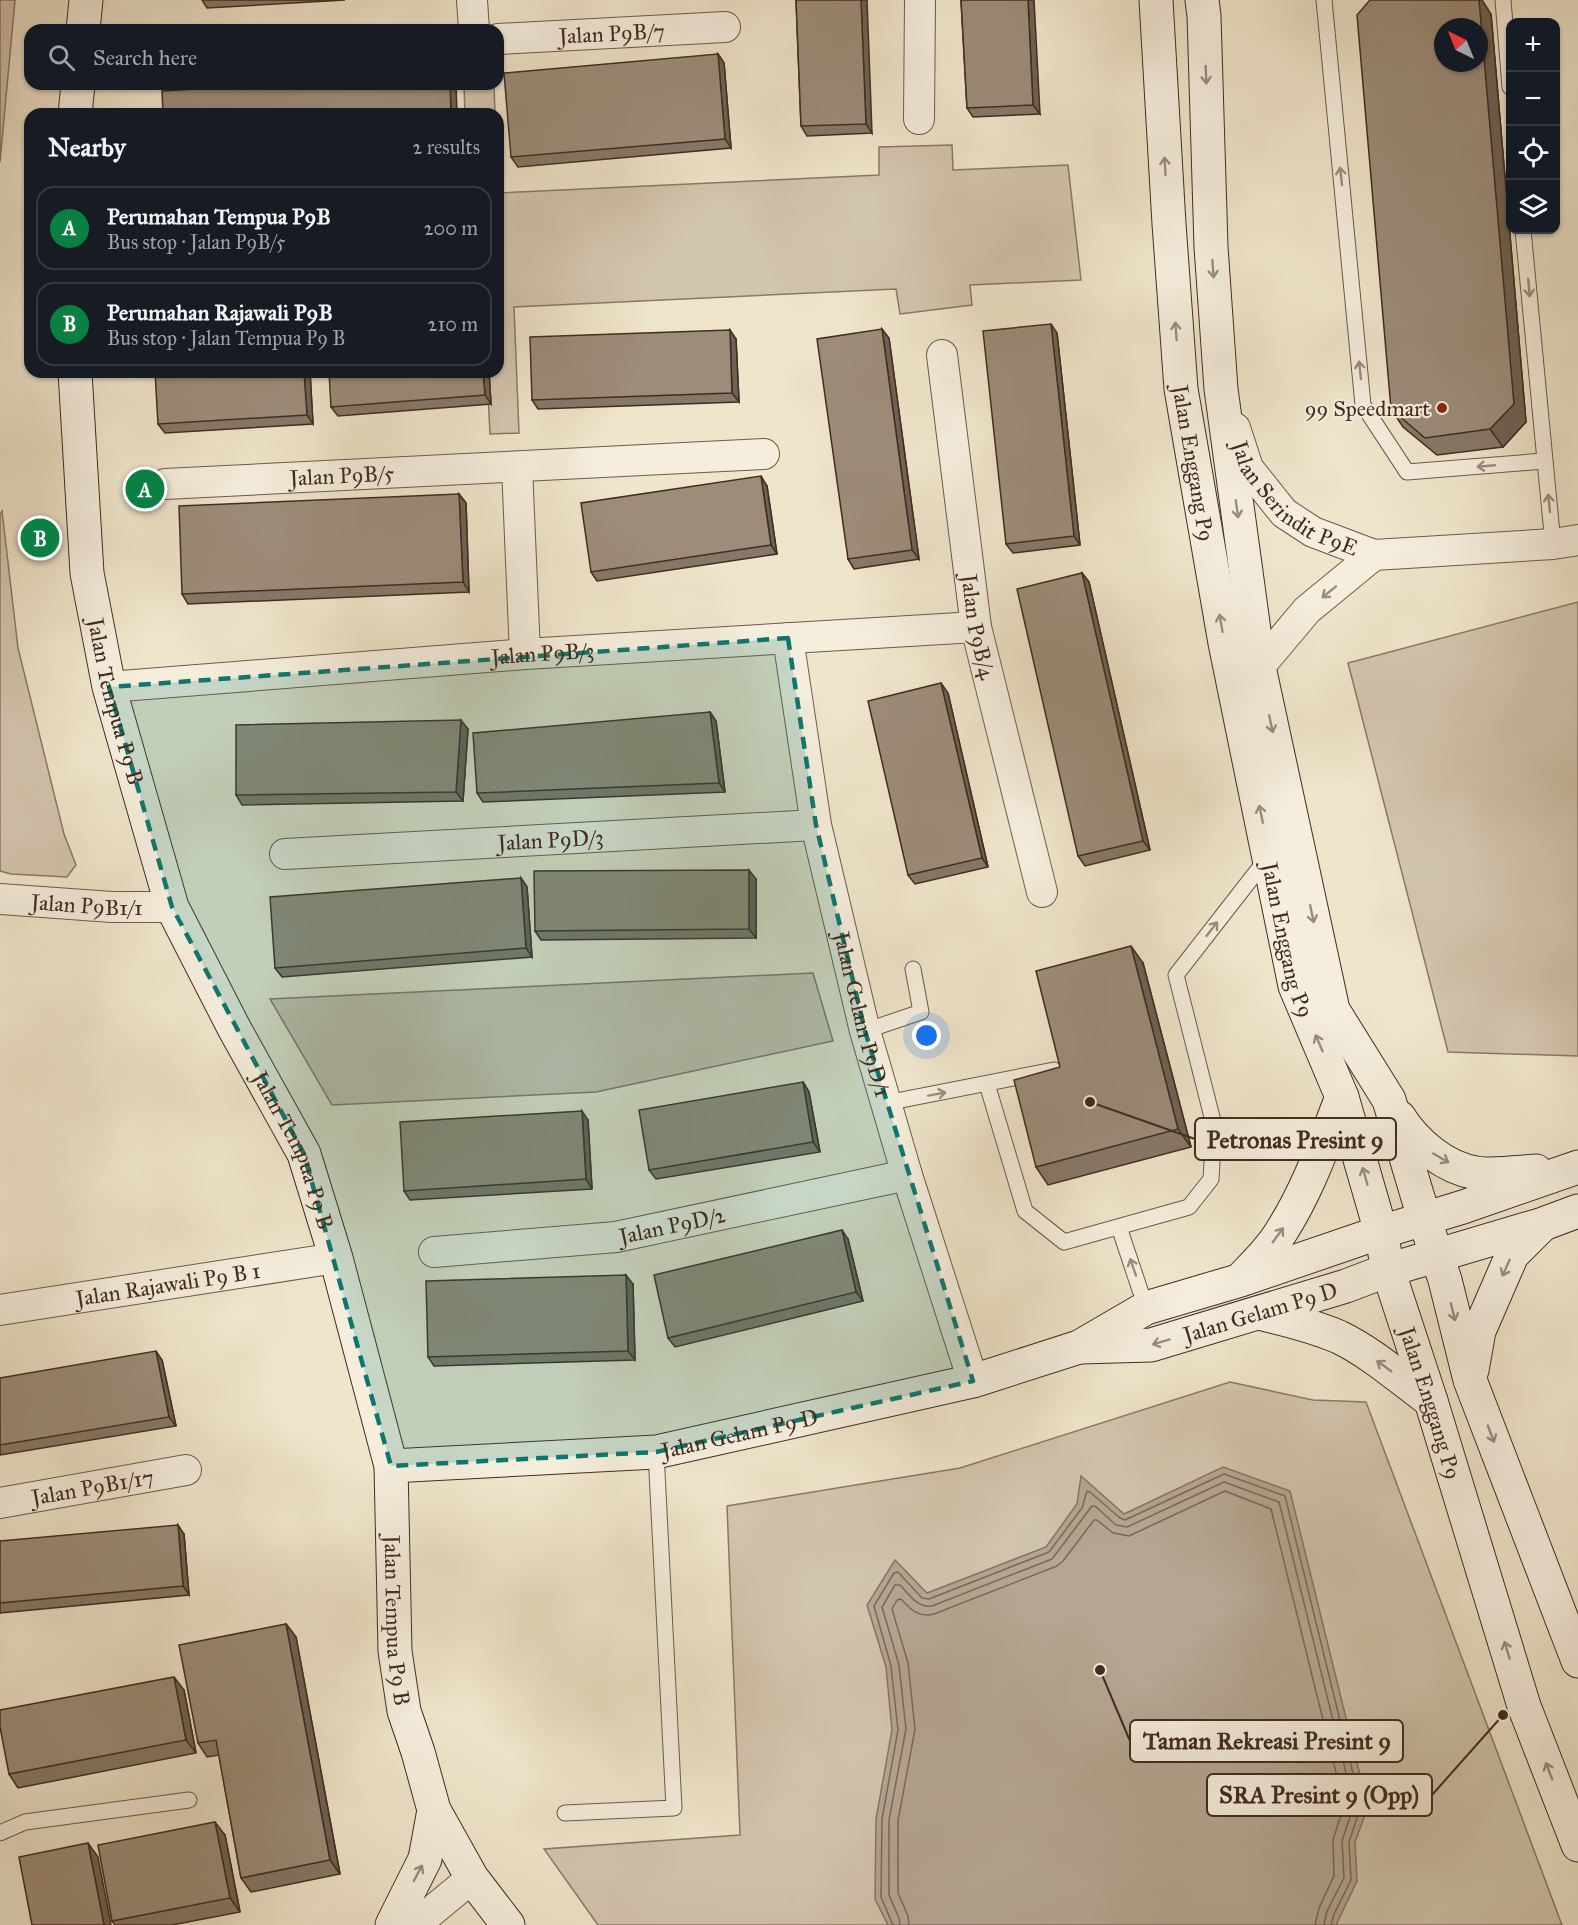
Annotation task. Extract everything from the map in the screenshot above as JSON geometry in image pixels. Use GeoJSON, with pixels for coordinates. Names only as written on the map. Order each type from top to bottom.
{"type":"FeatureCollection","features":[{"type":"Feature","properties":{"kind":"main road"},"geometry":{"type":"LineString","coordinates":[[84,24],[86,0]]}},
{"type":"Feature","properties":{"kind":"main road","name":"Jalan Enggang P9"},"geometry":{"type":"LineString","coordinates":[[1156,0],[1168,224],[1181,389],[1225,644],[1295,986],[1342,1097],[1381,1232],[1388,1270],[1431,1401],[1524,1706],[1578,1845]]}},
{"type":"Feature","properties":{"kind":"main road","name":"Jalan Enggang P9"},"geometry":{"type":"LineString","coordinates":[[1206,5],[1211,247],[1221,389],[1259,667],[1333,1010],[1389,1100],[1424,1218],[1438,1255],[1470,1380],[1578,1661]]}},
{"type":"Feature","properties":{"kind":"main road"},"geometry":{"type":"LineString","coordinates":[[76,108],[77,90]]}},
{"type":"Feature","properties":{"kind":"main road","name":"Jalan Tempua P9 B"},"geometry":{"type":"LineString","coordinates":[[75,378],[87,573],[109,687],[172,907],[234,1028],[304,1154],[336,1258],[392,1466],[395,1651],[404,1711],[434,1810],[472,1878],[508,1925]]}},
{"type":"Feature","properties":{"kind":"main road"},"geometry":{"type":"LineString","coordinates":[[1241,1280],[1280,1234],[1299,1201],[1313,1173],[1342,1097]]}},
{"type":"Feature","properties":{"kind":"main road"},"geometry":{"type":"LineString","coordinates":[[1389,1100],[1408,1131],[1432,1153],[1454,1166],[1476,1174],[1574,1168]]}},
{"type":"Feature","properties":{"kind":"main road","name":"Jalan Gelam P9 D"},"geometry":{"type":"LineString","coordinates":[[392,1466],[657,1452],[973,1381],[1079,1347],[1146,1308],[1241,1280],[1574,1168]]}},
{"type":"Feature","properties":{"kind":"main road","name":"Jalan Gelam P9 D"},"geometry":{"type":"LineString","coordinates":[[1079,1347],[1152,1345],[1346,1286],[1388,1270],[1544,1224],[1578,1211]]}},
{"type":"Feature","properties":{"kind":"main road"},"geometry":{"type":"LineString","coordinates":[[1470,1380],[1479,1331],[1512,1255],[1544,1224]]}},
{"type":"Feature","properties":{"kind":"main road"},"geometry":{"type":"LineString","coordinates":[[1257,1313],[1291,1320],[1339,1337],[1431,1401]]}},
{"type":"Feature","properties":{"kind":"main road"},"geometry":{"type":"LineString","coordinates":[[392,1925],[425,1859],[434,1810]]}},
{"type":"Feature","properties":{"kind":"street"},"geometry":{"type":"LineString","coordinates":[[472,0],[474,24]]}},
{"type":"Feature","properties":{"kind":"street"},"geometry":{"type":"LineString","coordinates":[[919,119],[920,0]]}},
{"type":"Feature","properties":{"kind":"street","name":"Jalan P9B/7"},"geometry":{"type":"LineString","coordinates":[[504,39],[725,27]]}},
{"type":"Feature","properties":{"kind":"street","name":"Jalan P9B/4"},"geometry":{"type":"LineString","coordinates":[[942,355],[976,627],[1042,892]]}},
{"type":"Feature","properties":{"kind":"street","name":"Jalan Serindit P9E"},"geometry":{"type":"LineString","coordinates":[[1221,389],[1248,468],[1284,513],[1313,532],[1374,555],[1566,542]]}},
{"type":"Feature","properties":{"kind":"street","name":"Jalan P9B/5"},"geometry":{"type":"LineString","coordinates":[[165,484],[764,454]]}},
{"type":"Feature","properties":{"kind":"street"},"geometry":{"type":"LineString","coordinates":[[517,467],[525,654]]}},
{"type":"Feature","properties":{"kind":"street","name":"Jalan Serindit P9E"},"geometry":{"type":"LineString","coordinates":[[1259,667],[1307,610],[1374,555]]}},
{"type":"Feature","properties":{"kind":"street","name":"Jalan P9B/3"},"geometry":{"type":"LineString","coordinates":[[109,687],[525,654],[976,627]]}},
{"type":"Feature","properties":{"kind":"street","name":"Jalan Gelam P9D/1"},"geometry":{"type":"LineString","coordinates":[[788,638],[816,825],[865,1031],[907,1175],[973,1381]]}},
{"type":"Feature","properties":{"kind":"street","name":"Jalan P9D/3"},"geometry":{"type":"LineString","coordinates":[[285,854],[816,825]]}},
{"type":"Feature","properties":{"kind":"street","name":"Jalan P9B1/1"},"geometry":{"type":"LineString","coordinates":[[0,899],[112,907],[172,907]]}},
{"type":"Feature","properties":{"kind":"street","name":"Jalan P9D/2"},"geometry":{"type":"LineString","coordinates":[[434,1251],[616,1237],[907,1175]]}},
{"type":"Feature","properties":{"kind":"street","name":"Jalan Rajawali P9 B 1"},"geometry":{"type":"LineString","coordinates":[[0,1310],[336,1258]]}},
{"type":"Feature","properties":{"kind":"street","name":"Jalan P9B1/17"},"geometry":{"type":"LineString","coordinates":[[0,1503],[186,1470]]}},
{"type":"Feature","properties":{"kind":"street"},"geometry":{"type":"LineString","coordinates":[[415,1925],[472,1878]]}},
{"type":"Feature","properties":{"kind":"lane"},"geometry":{"type":"LineString","coordinates":[[1324,0],[1363,405],[1407,472],[1544,461]]}},
{"type":"Feature","properties":{"kind":"lane"},"geometry":{"type":"LineString","coordinates":[[1503,0],[1509,72]]}},
{"type":"Feature","properties":{"kind":"lane"},"geometry":{"type":"LineString","coordinates":[[1523,234],[1544,461],[1566,542]]}},
{"type":"Feature","properties":{"kind":"lane"},"geometry":{"type":"LineString","coordinates":[[987,1084],[1025,1211],[1064,1242],[1189,1207],[1211,1179],[1214,1125],[1176,975],[1269,855]]}},
{"type":"Feature","properties":{"kind":"lane"},"geometry":{"type":"LineString","coordinates":[[865,1031],[921,1011],[913,969]]}},
{"type":"Feature","properties":{"kind":"lane"},"geometry":{"type":"LineString","coordinates":[[886,1103],[1068,1067]]}},
{"type":"Feature","properties":{"kind":"lane"},"geometry":{"type":"LineString","coordinates":[[1119,1227],[1146,1308]]}},
{"type":"Feature","properties":{"kind":"lane"},"geometry":{"type":"LineString","coordinates":[[565,1813],[674,1808],[657,1452]]}},
{"type":"Feature","properties":{"kind":"lane"},"geometry":{"type":"LineString","coordinates":[[0,1833],[25,1822],[189,1800]]}},
{"type":"Feature","properties":{"kind":"highlighted area"},"geometry":{"type":"Polygon","coordinates":[[[788,638],[816,825],[865,1031],[973,1381],[656,1452],[391,1466],[304,1154],[172,907],[109,687],[788,638]]]}},
{"type":"Feature","properties":{"kind":"shaded area"},"geometry":{"type":"Polygon","coordinates":[[[0,0],[15,0],[0,162],[0,0]]]}},
{"type":"Feature","properties":{"kind":"shaded area"},"geometry":{"type":"Polygon","coordinates":[[[464,90],[494,90],[495,108],[465,108],[464,90]]]}},
{"type":"Feature","properties":{"kind":"shaded area"},"geometry":{"type":"Polygon","coordinates":[[[952,145],[953,170],[1068,165],[1081,280],[970,285],[972,305],[900,314],[896,289],[514,307],[519,433],[490,434],[487,378],[504,378],[504,193],[879,175],[879,147],[952,145]]]}},
{"type":"Feature","properties":{"kind":"shaded area"},"geometry":{"type":"Polygon","coordinates":[[[2,511],[18,648],[64,834],[76,865],[67,877],[11,874],[0,871],[0,514],[2,511]]]}},
{"type":"Feature","properties":{"kind":"shaded area"},"geometry":{"type":"Polygon","coordinates":[[[1578,602],[1578,1056],[1448,1052],[1348,663],[1578,602]]]}},
{"type":"Feature","properties":{"kind":"shaded area"},"geometry":{"type":"Polygon","coordinates":[[[813,973],[833,1041],[596,1092],[332,1105],[270,999],[813,973]]]}},
{"type":"Feature","properties":{"kind":"shaded area"},"geometry":{"type":"Polygon","coordinates":[[[1230,1382],[1313,1400],[1366,1402],[1562,1925],[598,1925],[544,1849],[740,1835],[727,1506],[960,1468],[1230,1382]]]}},
{"type":"Feature","properties":{"kind":"water"},"geometry":{"type":"Polygon","coordinates":[[[1223,1467],[1290,1491],[1368,1807],[1355,1842],[1357,1881],[1336,1925],[888,1925],[875,1899],[876,1819],[892,1730],[886,1667],[867,1605],[895,1560],[927,1593],[1046,1547],[1077,1504],[1081,1476],[1124,1514],[1223,1467]]]}},
{"type":"Feature","properties":{"kind":"building"},"geometry":{"type":"Polygon","coordinates":[[[796,0],[861,0],[866,124],[801,126],[796,0]]]}},
{"type":"Feature","properties":{"kind":"building"},"geometry":{"type":"Polygon","coordinates":[[[961,0],[1028,0],[1033,105],[967,108],[961,0]]]}},
{"type":"Feature","properties":{"kind":"building"},"geometry":{"type":"Polygon","coordinates":[[[1370,0],[1479,0],[1481,18],[1434,18],[1434,72],[1485,72],[1514,404],[1490,429],[1425,438],[1391,409],[1357,15],[1370,0]]]}},
{"type":"Feature","properties":{"kind":"building"},"geometry":{"type":"Polygon","coordinates":[[[718,54],[725,139],[511,157],[504,73],[718,54]]]}},
{"type":"Feature","properties":{"kind":"building"},"geometry":{"type":"Polygon","coordinates":[[[450,90],[451,108],[163,108],[162,91],[450,90]]]}},
{"type":"Feature","properties":{"kind":"building"},"geometry":{"type":"Polygon","coordinates":[[[1051,324],[1074,536],[1006,544],[983,331],[1051,324]]]}},
{"type":"Feature","properties":{"kind":"building"},"geometry":{"type":"Polygon","coordinates":[[[882,329],[912,550],[848,559],[817,339],[882,329]]]}},
{"type":"Feature","properties":{"kind":"building"},"geometry":{"type":"Polygon","coordinates":[[[730,330],[732,393],[532,400],[530,337],[730,330]]]}},
{"type":"Feature","properties":{"kind":"building"},"geometry":{"type":"Polygon","coordinates":[[[155,378],[304,378],[307,415],[158,424],[155,378]]]}},
{"type":"Feature","properties":{"kind":"building"},"geometry":{"type":"Polygon","coordinates":[[[329,378],[484,378],[485,395],[331,407],[329,378]]]}},
{"type":"Feature","properties":{"kind":"building"},"geometry":{"type":"Polygon","coordinates":[[[761,476],[771,545],[591,572],[581,503],[761,476]]]}},
{"type":"Feature","properties":{"kind":"building"},"geometry":{"type":"Polygon","coordinates":[[[459,494],[463,582],[182,594],[179,506],[459,494]]]}},
{"type":"Feature","properties":{"kind":"building"},"geometry":{"type":"Polygon","coordinates":[[[1082,573],[1143,841],[1078,856],[1017,589],[1082,573]]]}},
{"type":"Feature","properties":{"kind":"building"},"geometry":{"type":"Polygon","coordinates":[[[941,683],[982,858],[908,875],[868,701],[941,683]]]}},
{"type":"Feature","properties":{"kind":"building"},"geometry":{"type":"Polygon","coordinates":[[[710,712],[719,783],[477,793],[473,733],[710,712]]]}},
{"type":"Feature","properties":{"kind":"building"},"geometry":{"type":"Polygon","coordinates":[[[461,720],[456,792],[236,795],[236,725],[461,720]]]}},
{"type":"Feature","properties":{"kind":"building"},"geometry":{"type":"Polygon","coordinates":[[[749,870],[749,929],[535,931],[534,871],[749,870]]]}},
{"type":"Feature","properties":{"kind":"building"},"geometry":{"type":"Polygon","coordinates":[[[521,878],[526,948],[275,968],[270,897],[521,878]]]}},
{"type":"Feature","properties":{"kind":"building"},"geometry":{"type":"Polygon","coordinates":[[[1131,946],[1178,1129],[1036,1167],[1014,1080],[1060,1067],[1036,971],[1131,946]]]}},
{"type":"Feature","properties":{"kind":"building"},"geometry":{"type":"Polygon","coordinates":[[[803,1082],[813,1142],[649,1170],[639,1110],[803,1082]]]}},
{"type":"Feature","properties":{"kind":"building"},"geometry":{"type":"Polygon","coordinates":[[[582,1111],[586,1179],[404,1191],[400,1122],[582,1111]]]}},
{"type":"Feature","properties":{"kind":"building"},"geometry":{"type":"Polygon","coordinates":[[[842,1230],[856,1292],[668,1338],[654,1275],[842,1230]]]}},
{"type":"Feature","properties":{"kind":"building"},"geometry":{"type":"Polygon","coordinates":[[[626,1275],[628,1351],[428,1357],[426,1281],[626,1275]]]}},
{"type":"Feature","properties":{"kind":"building"},"geometry":{"type":"Polygon","coordinates":[[[156,1351],[169,1417],[0,1445],[0,1378],[156,1351]]]}},
{"type":"Feature","properties":{"kind":"building"},"geometry":{"type":"Polygon","coordinates":[[[178,1525],[183,1586],[0,1603],[0,1541],[178,1525]]]}},
{"type":"Feature","properties":{"kind":"building"},"geometry":{"type":"Polygon","coordinates":[[[286,1624],[330,1860],[241,1878],[216,1740],[198,1743],[179,1645],[286,1624]]]}},
{"type":"Feature","properties":{"kind":"building"},"geometry":{"type":"Polygon","coordinates":[[[174,1677],[186,1740],[9,1774],[0,1727],[0,1710],[174,1677]]]}},
{"type":"Feature","properties":{"kind":"building"},"geometry":{"type":"Polygon","coordinates":[[[215,1822],[230,1898],[112,1921],[98,1845],[215,1822]]]}},
{"type":"Feature","properties":{"kind":"building"},"geometry":{"type":"Polygon","coordinates":[[[88,1843],[104,1925],[32,1925],[19,1857],[88,1843]]]}},
{"type":"Feature","properties":{"kind":"place","name":"99 Speedmart"},"geometry":{"type":"Point","coordinates":[1442,408]}},
{"type":"Feature","properties":{"kind":"place","name":"Perumahan Tempua P9B"},"geometry":{"type":"Point","coordinates":[145,489]}},
{"type":"Feature","properties":{"kind":"place","name":"Perumahan Rajawali P9B"},"geometry":{"type":"Point","coordinates":[40,538]}},
{"type":"Feature","properties":{"kind":"place","name":"Petronas Presint 9"},"geometry":{"type":"Point","coordinates":[1090,1102]}},
{"type":"Feature","properties":{"kind":"place","name":"Taman Rekreasi Presint 9"},"geometry":{"type":"Point","coordinates":[1100,1670]}},
{"type":"Feature","properties":{"kind":"place","name":"SRA Presint 9 (Opp)"},"geometry":{"type":"Point","coordinates":[1503,1715]}}]}
